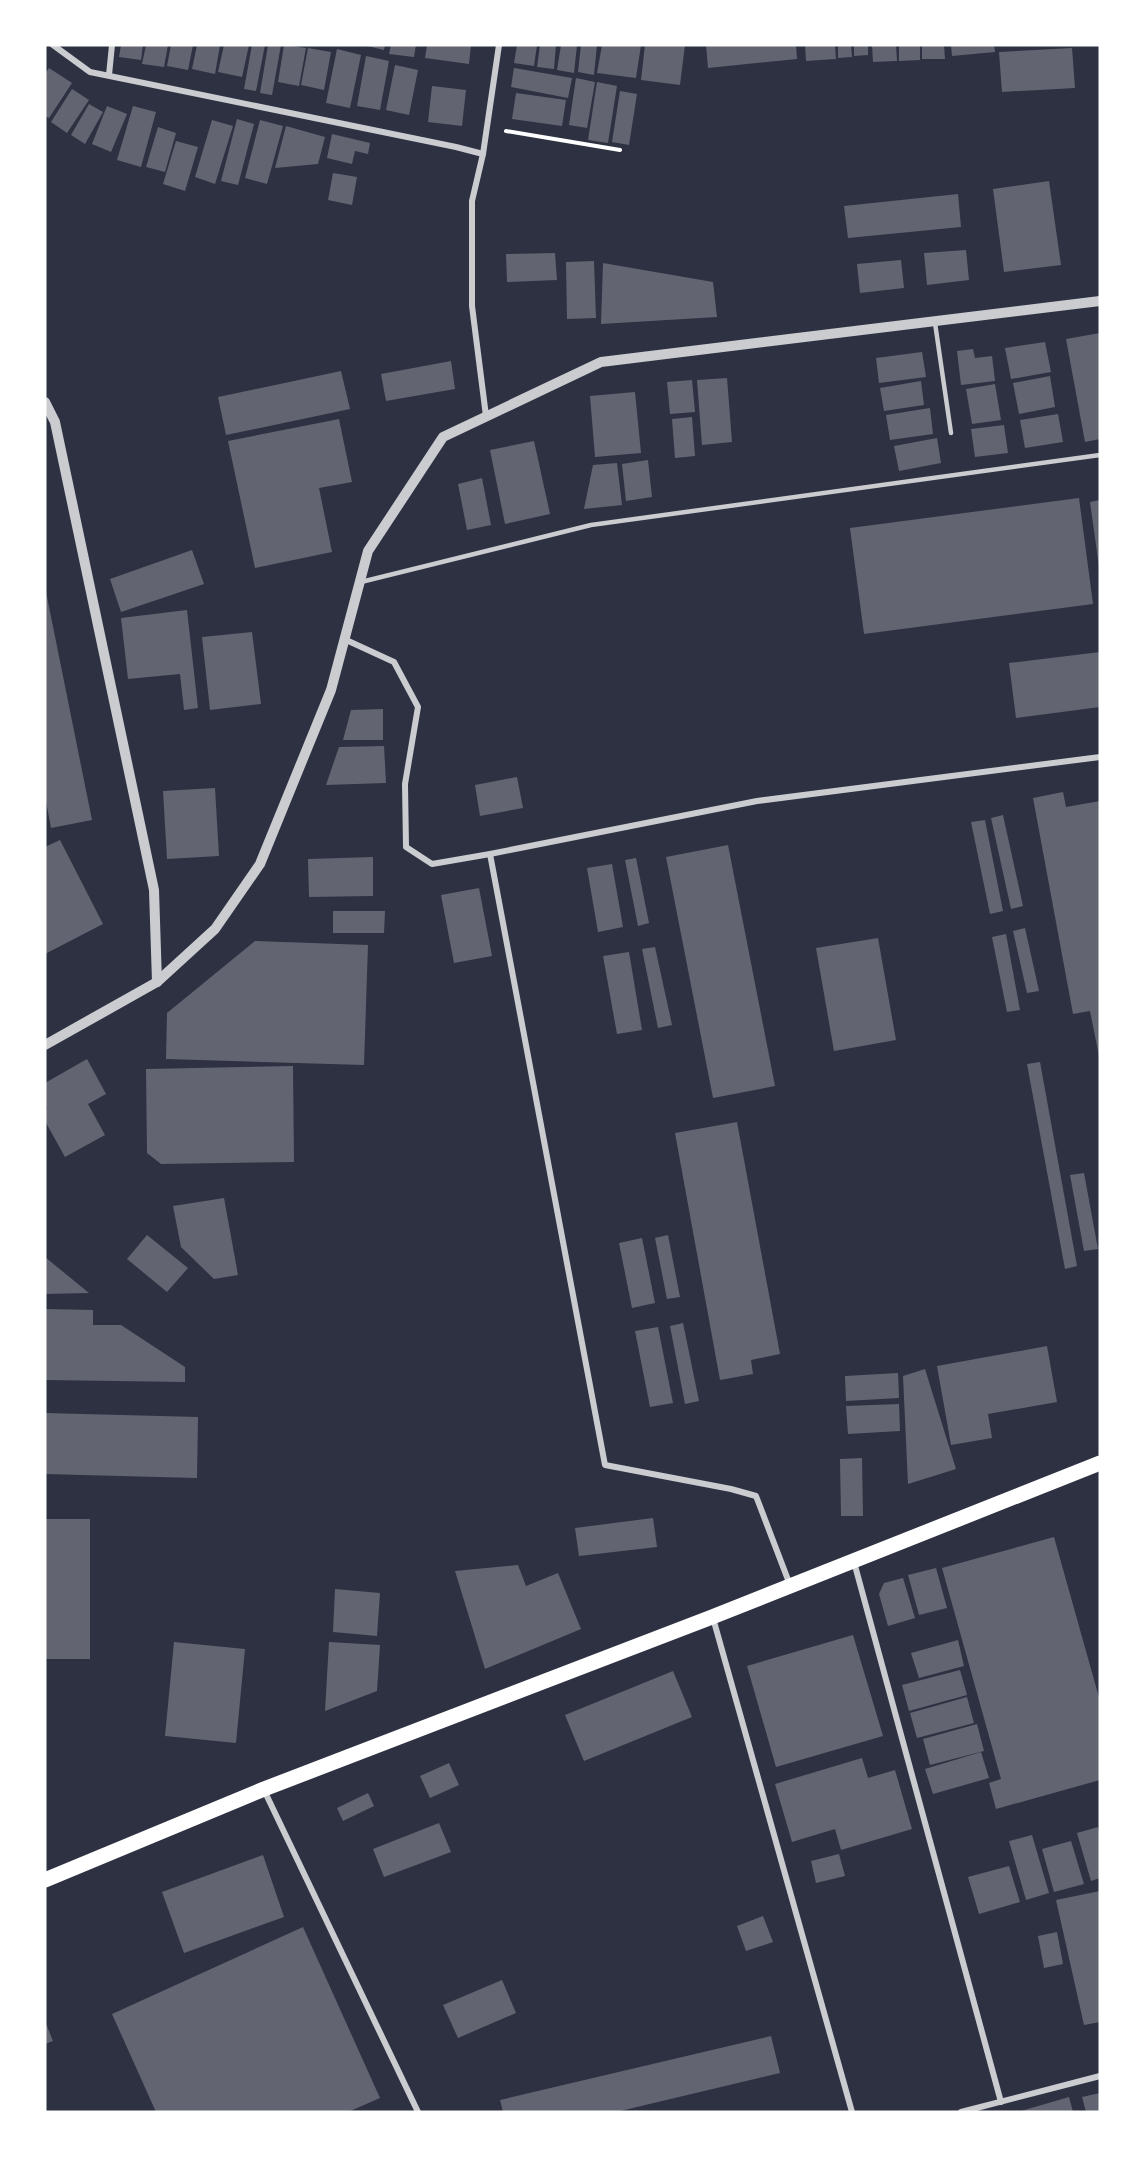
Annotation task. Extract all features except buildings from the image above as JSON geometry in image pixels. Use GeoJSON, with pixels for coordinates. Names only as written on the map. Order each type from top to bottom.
{"type":"FeatureCollection","features":[{"type":"Feature","properties":{"kind":"main road"},"geometry":{"type":"LineString","coordinates":[[45,1880],[264,1790],[712,1617],[1100,1463]]}},
{"type":"Feature","properties":{"kind":"street"},"geometry":{"type":"LineString","coordinates":[[53,45],[90,72],[483,154]]}},
{"type":"Feature","properties":{"kind":"street"},"geometry":{"type":"LineString","coordinates":[[109,75],[112,45]]}},
{"type":"Feature","properties":{"kind":"street"},"geometry":{"type":"LineString","coordinates":[[486,416],[472,306],[472,201],[483,154],[499,45]]}},
{"type":"Feature","properties":{"kind":"street"},"geometry":{"type":"LineString","coordinates":[[45,1045],[157,982],[215,929],[260,864],[331,690],[368,550],[443,436],[601,362],[1100,301]]}},
{"type":"Feature","properties":{"kind":"street"},"geometry":{"type":"LineString","coordinates":[[45,402],[55,422],[154,890],[157,982]]}},
{"type":"Feature","properties":{"kind":"street"},"geometry":{"type":"LineString","coordinates":[[344,639],[394,662],[418,707],[405,784],[406,847],[432,864],[757,801],[1100,758]]}},
{"type":"Feature","properties":{"kind":"street"},"geometry":{"type":"LineString","coordinates":[[490,854],[605,1465],[731,1489],[756,1496],[790,1586]]}},
{"type":"Feature","properties":{"kind":"street"},"geometry":{"type":"LineString","coordinates":[[854,1561],[1001,2102]]}},
{"type":"Feature","properties":{"kind":"street"},"geometry":{"type":"LineString","coordinates":[[712,1617],[852,2112]]}},
{"type":"Feature","properties":{"kind":"street"},"geometry":{"type":"LineString","coordinates":[[264,1790],[418,2112]]}},
{"type":"Feature","properties":{"kind":"street"},"geometry":{"type":"LineString","coordinates":[[961,2112],[1100,2076]]}},
{"type":"Feature","properties":{"kind":"lane"},"geometry":{"type":"LineString","coordinates":[[934,321],[951,433]]}},
{"type":"Feature","properties":{"kind":"lane"},"geometry":{"type":"LineString","coordinates":[[360,582],[591,525],[1100,455]]}},
{"type":"Feature","properties":{"kind":"path"},"geometry":{"type":"LineString","coordinates":[[486,128],[620,150]]}}]}
